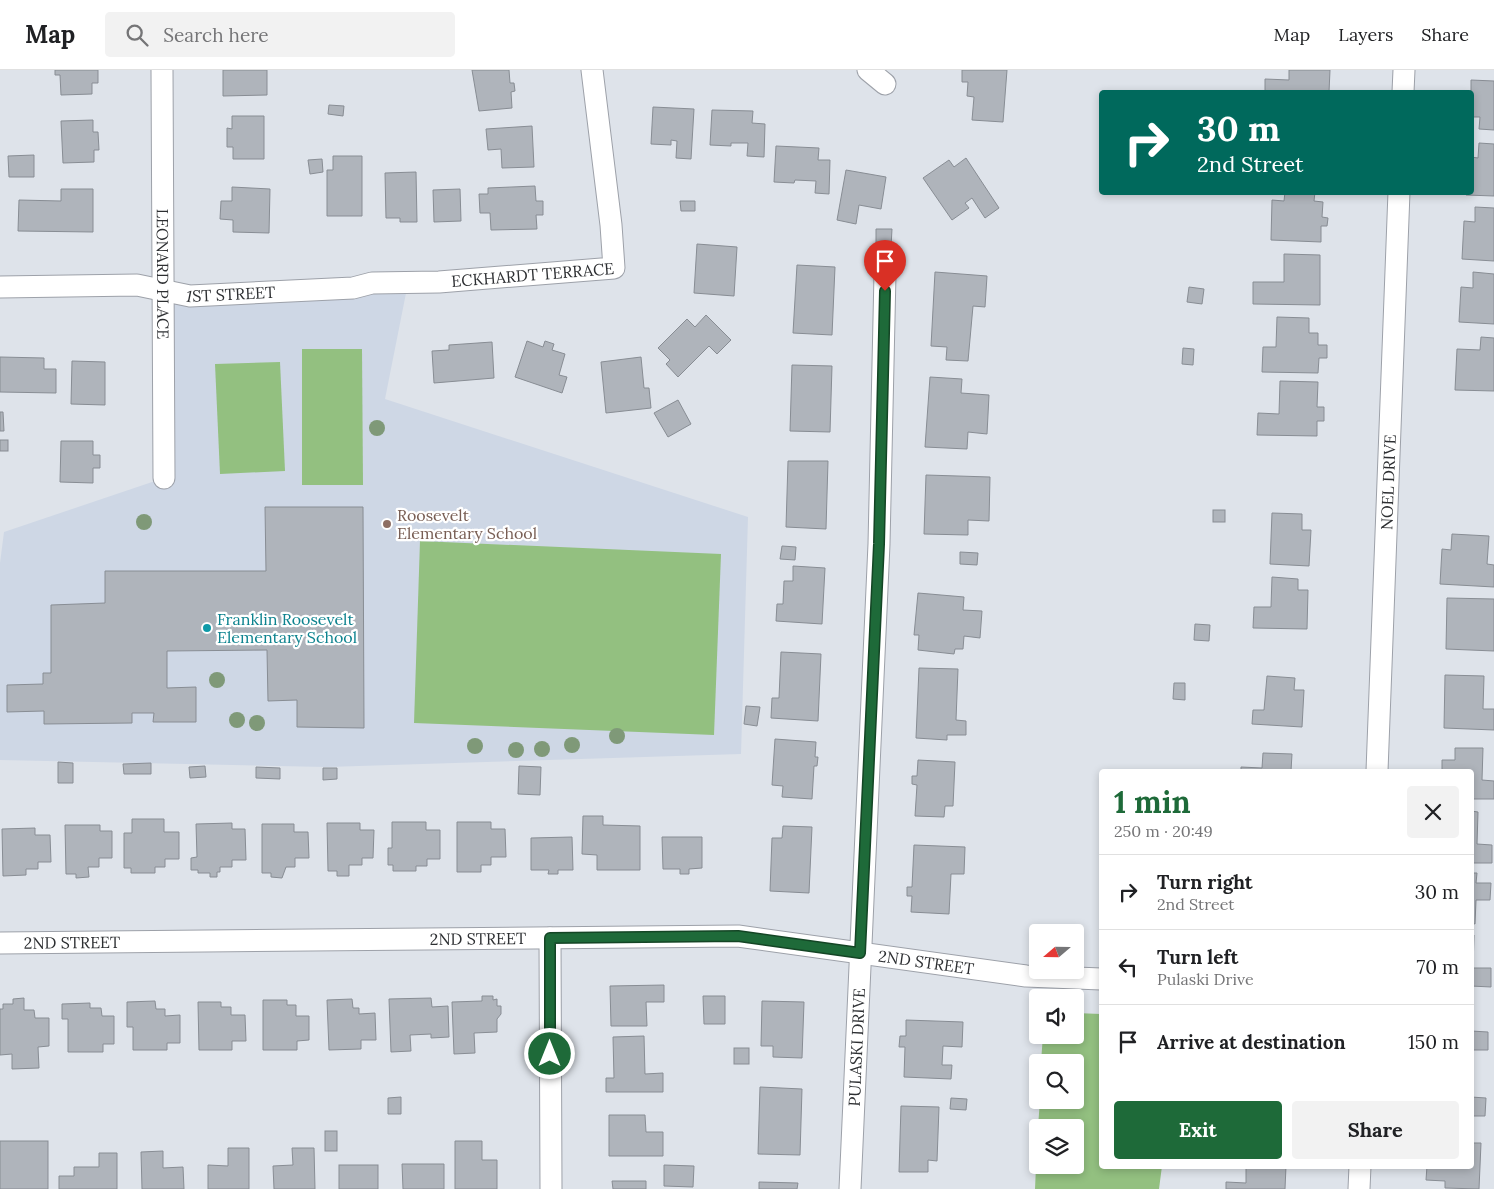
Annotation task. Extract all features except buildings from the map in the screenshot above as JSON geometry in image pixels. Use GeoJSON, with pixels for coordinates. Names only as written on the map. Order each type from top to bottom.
{"type":"FeatureCollection","features":[{"type":"Feature","properties":{"kind":"street","name":"LEONARD PLACE"},"geometry":{"type":"LineString","coordinates":[[162,70],[164,478]]}},
{"type":"Feature","properties":{"kind":"street","name":"ECKHARDT TERRACE"},"geometry":{"type":"LineString","coordinates":[[372,283],[439,282],[614,268],[612,225],[592,70]]}},
{"type":"Feature","properties":{"kind":"street"},"geometry":{"type":"LineString","coordinates":[[868,70],[885,84],[887,70]]}},
{"type":"Feature","properties":{"kind":"street"},"geometry":{"type":"LineString","coordinates":[[1403,90],[1404,70]]}},
{"type":"Feature","properties":{"kind":"street","name":"NOEL DRIVE"},"geometry":{"type":"LineString","coordinates":[[1378,769],[1399,195]]}},
{"type":"Feature","properties":{"kind":"street","name":"PULASKI DRIVE"},"geometry":{"type":"LineString","coordinates":[[850,1189],[879,544],[886,274]]}},
{"type":"Feature","properties":{"kind":"street","name":"1ST STREET"},"geometry":{"type":"LineString","coordinates":[[0,287],[137,285],[190,296],[353,288],[372,283]]}},
{"type":"Feature","properties":{"kind":"street","name":"2ND STREET"},"geometry":{"type":"LineString","coordinates":[[0,943],[738,936],[1026,976],[1099,979]]}},
{"type":"Feature","properties":{"kind":"street"},"geometry":{"type":"LineString","coordinates":[[550,938],[551,1189]]}},
{"type":"Feature","properties":{"kind":"street"},"geometry":{"type":"LineString","coordinates":[[1358,1189],[1360,1169]]}},
{"type":"Feature","properties":{"kind":"shaded area","name":"Roosevelt Elementary School"},"geometry":{"type":"Polygon","coordinates":[[[408,283],[385,399],[748,517],[741,754],[327,767],[0,760],[0,563],[4,532],[164,478],[163,290],[408,283]]]}},
{"type":"Feature","properties":{"kind":"green space"},"geometry":{"type":"Polygon","coordinates":[[[302,349],[362,349],[363,485],[302,485],[302,349]]]}},
{"type":"Feature","properties":{"kind":"green space"},"geometry":{"type":"Polygon","coordinates":[[[280,362],[285,471],[220,474],[215,364],[280,362]]]}},
{"type":"Feature","properties":{"kind":"green space"},"geometry":{"type":"Polygon","coordinates":[[[420,541],[721,554],[714,735],[414,723],[420,541]]]}},
{"type":"Feature","properties":{"kind":"green space"},"geometry":{"type":"Polygon","coordinates":[[[1084,1013],[1099,1014],[1099,1169],[1162,1169],[1159,1189],[1035,1189],[1036,1174],[1084,1174],[1084,1119],[1039,1119],[1039,1109],[1084,1109],[1084,1054],[1042,1054],[1042,1044],[1084,1044],[1084,1013]]]}},
{"type":"Feature","properties":{"kind":"place","name":"Roosevelt Elementary School"},"geometry":{"type":"Point","coordinates":[387,524]}},
{"type":"Feature","properties":{"kind":"place","name":"Franklin Roosevelt Elementary School"},"geometry":{"type":"Point","coordinates":[207,628]}},
{"type":"Feature","properties":{"kind":"route"},"geometry":{"type":"LineString","coordinates":[[550,1054],[550,938],[738,936],[860,953],[879,544],[885,291]]}}]}
